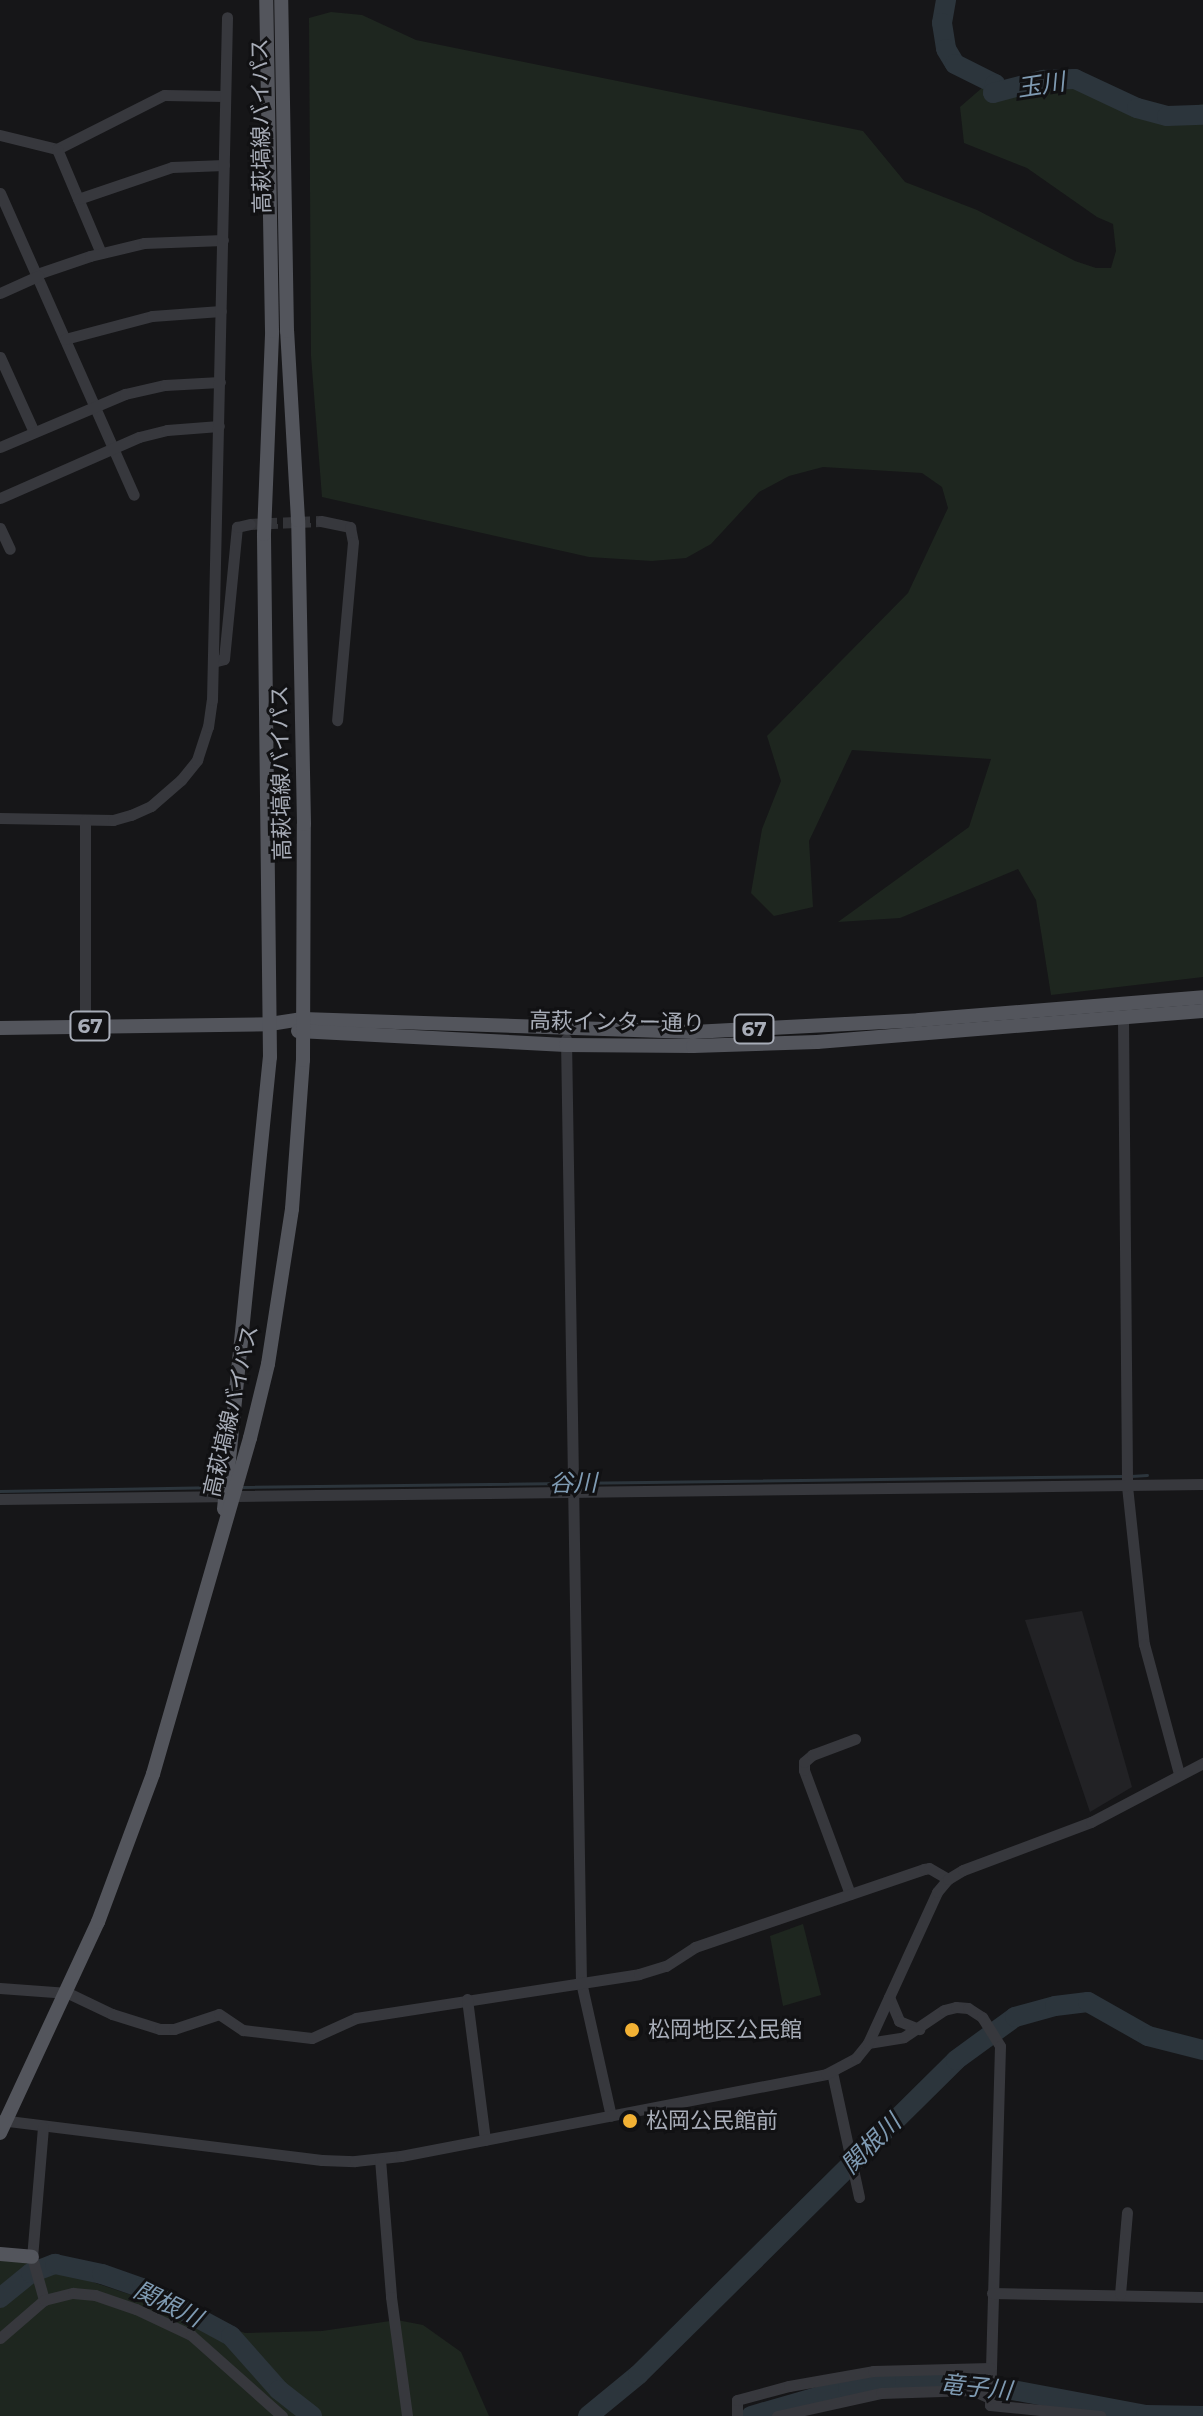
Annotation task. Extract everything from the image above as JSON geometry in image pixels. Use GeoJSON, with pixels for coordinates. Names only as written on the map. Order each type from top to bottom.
{"type":"FeatureCollection","features":[{"type":"Feature","properties":{"kind":"main road","name":"高萩塙線バイパス"},"geometry":{"type":"LineString","coordinates":[[2,2125],[68,1993],[153,1774],[268,1364],[282,1282],[298,1146],[303,1026],[304,824],[299,552],[274,17],[266,0]]}},
{"type":"Feature","properties":{"kind":"main road","name":"高萩塙線バイパス"},"geometry":{"type":"LineString","coordinates":[[231,1496],[229,1436],[263,1149],[270,1024],[264,534],[272,331],[274,17],[281,0]]}},
{"type":"Feature","properties":{"kind":"main road","name":"高萩インター通り"},"geometry":{"type":"LineString","coordinates":[[566,1037],[817,1026],[1203,997]]}},
{"type":"Feature","properties":{"kind":"main road","name":"高萩インター通り"},"geometry":{"type":"LineString","coordinates":[[0,1028],[270,1024],[693,1046],[817,1042],[1203,1011]]}},
{"type":"Feature","properties":{"kind":"main road"},"geometry":{"type":"LineString","coordinates":[[0,2254],[32,2261]]}},
{"type":"Feature","properties":{"kind":"street"},"geometry":{"type":"LineString","coordinates":[[0,818],[113,820],[141,811],[169,792],[197,760],[208,727],[213,662],[227,17]]}},
{"type":"Feature","properties":{"kind":"street"},"geometry":{"type":"LineString","coordinates":[[0,135],[57,149],[164,95],[225,96]]}},
{"type":"Feature","properties":{"kind":"street"},"geometry":{"type":"LineString","coordinates":[[57,149],[101,253]]}},
{"type":"Feature","properties":{"kind":"street"},"geometry":{"type":"LineString","coordinates":[[78,199],[172,167],[224,165]]}},
{"type":"Feature","properties":{"kind":"street"},"geometry":{"type":"LineString","coordinates":[[0,193],[134,495]]}},
{"type":"Feature","properties":{"kind":"street"},"geometry":{"type":"LineString","coordinates":[[0,293],[37,275],[101,253],[144,243],[223,240]]}},
{"type":"Feature","properties":{"kind":"street"},"geometry":{"type":"LineString","coordinates":[[65,339],[152,316],[221,311]]}},
{"type":"Feature","properties":{"kind":"street"},"geometry":{"type":"LineString","coordinates":[[0,357],[34,432]]}},
{"type":"Feature","properties":{"kind":"street"},"geometry":{"type":"LineString","coordinates":[[0,447],[94,405],[165,385],[220,382]]}},
{"type":"Feature","properties":{"kind":"street"},"geometry":{"type":"LineString","coordinates":[[0,498],[113,447],[167,430],[219,426]]}},
{"type":"Feature","properties":{"kind":"street"},"geometry":{"type":"LineString","coordinates":[[321,521],[350,527],[353,542],[337,720]]}},
{"type":"Feature","properties":{"kind":"street"},"geometry":{"type":"LineString","coordinates":[[213,662],[224,659],[237,527],[250,524]]}},
{"type":"Feature","properties":{"kind":"street"},"geometry":{"type":"LineString","coordinates":[[0,528],[10,549]]}},
{"type":"Feature","properties":{"kind":"street"},"geometry":{"type":"LineString","coordinates":[[85,820],[85,1026]]}},
{"type":"Feature","properties":{"kind":"street"},"geometry":{"type":"LineString","coordinates":[[1123,1019],[1127,1486],[1144,1644],[1179,1774]]}},
{"type":"Feature","properties":{"kind":"street"},"geometry":{"type":"LineString","coordinates":[[566,1037],[581,1982],[611,2116]]}},
{"type":"Feature","properties":{"kind":"street"},"geometry":{"type":"LineString","coordinates":[[0,1499],[1203,1484]]}},
{"type":"Feature","properties":{"kind":"street"},"geometry":{"type":"LineString","coordinates":[[850,1894],[804,1770],[804,1762],[812,1755],[855,1739]]}},
{"type":"Feature","properties":{"kind":"street"},"geometry":{"type":"LineString","coordinates":[[2,2125],[43,2127],[322,2160],[380,2159],[832,2072],[856,2058],[868,2043],[937,1892],[948,1879],[963,1870],[1091,1822],[1203,1763]]}},
{"type":"Feature","properties":{"kind":"street"},"geometry":{"type":"LineString","coordinates":[[0,1988],[68,1993],[146,2026],[174,2029],[219,2014],[243,2030],[312,2038],[356,2018],[639,1974],[666,1966],[695,1947],[929,1868],[948,1879]]}},
{"type":"Feature","properties":{"kind":"street"},"geometry":{"type":"LineString","coordinates":[[889,1997],[899,2021],[919,2029]]}},
{"type":"Feature","properties":{"kind":"street"},"geometry":{"type":"LineString","coordinates":[[467,1999],[485,2140]]}},
{"type":"Feature","properties":{"kind":"street"},"geometry":{"type":"LineString","coordinates":[[868,2043],[890,2042],[919,2029],[944,2010],[956,2007],[968,2008],[982,2017],[1000,2046],[990,2405],[1100,2416]]}},
{"type":"Feature","properties":{"kind":"street"},"geometry":{"type":"LineString","coordinates":[[832,2072],[859,2197]]}},
{"type":"Feature","properties":{"kind":"street"},"geometry":{"type":"LineString","coordinates":[[42,2296],[32,2261],[43,2127]]}},
{"type":"Feature","properties":{"kind":"street"},"geometry":{"type":"LineString","coordinates":[[380,2159],[391,2297],[407,2416]]}},
{"type":"Feature","properties":{"kind":"street"},"geometry":{"type":"LineString","coordinates":[[1120,2294],[1127,2212]]}},
{"type":"Feature","properties":{"kind":"street"},"geometry":{"type":"LineString","coordinates":[[0,2338],[42,2296],[73,2293],[95,2295],[150,2315],[191,2335],[216,2354],[282,2416]]}},
{"type":"Feature","properties":{"kind":"street"},"geometry":{"type":"LineString","coordinates":[[992,2293],[1203,2297]]}},
{"type":"Feature","properties":{"kind":"street"},"geometry":{"type":"LineString","coordinates":[[737,2416],[737,2400],[789,2386],[873,2371],[990,2371]]}},
{"type":"Feature","properties":{"kind":"street"},"geometry":{"type":"LineString","coordinates":[[777,2416],[881,2393],[972,2390],[990,2398]]}},
{"type":"Feature","properties":{"kind":"shaded area"},"geometry":{"type":"Polygon","coordinates":[[[331,12],[362,15],[416,40],[863,131],[905,182],[977,210],[1075,261],[1096,268],[1111,268],[1116,251],[1113,224],[1097,217],[1027,168],[964,143],[960,107],[983,87],[1075,69],[1138,117],[1203,104],[1203,977],[1051,995],[1036,900],[1018,869],[900,918],[838,922],[969,827],[991,759],[852,750],[809,841],[813,907],[774,916],[751,893],[762,829],[781,781],[767,736],[908,593],[948,508],[942,487],[922,473],[823,467],[789,476],[759,492],[711,544],[686,558],[652,561],[589,557],[322,497],[311,356],[309,18],[331,12]]]}},
{"type":"Feature","properties":{"kind":"shaded area"},"geometry":{"type":"Polygon","coordinates":[[[1082,1611],[1132,1787],[1090,1812],[1025,1620],[1082,1611]]]}},
{"type":"Feature","properties":{"kind":"shaded area"},"geometry":{"type":"Polygon","coordinates":[[[803,1924],[821,1995],[783,2006],[770,1936],[803,1924]]]}},
{"type":"Feature","properties":{"kind":"shaded area"},"geometry":{"type":"Polygon","coordinates":[[[0,2251],[245,2333],[322,2331],[397,2320],[423,2325],[461,2352],[489,2416],[0,2416],[0,2251]]]}},
{"type":"Feature","properties":{"kind":"waterway","name":"玉川"},"geometry":{"type":"LineString","coordinates":[[946,0],[942,23],[946,49],[955,64],[995,84],[993,93],[1043,80],[1075,79],[1137,108],[1167,116],[1203,115]]}},
{"type":"Feature","properties":{"kind":"waterway","name":"谷川"},"geometry":{"type":"LineString","coordinates":[[1131,1476],[1147,1475]]}},
{"type":"Feature","properties":{"kind":"waterway","name":"谷川"},"geometry":{"type":"LineString","coordinates":[[243,1487],[1123,1476]]}},
{"type":"Feature","properties":{"kind":"waterway","name":"谷川"},"geometry":{"type":"LineString","coordinates":[[0,1491],[223,1487]]}},
{"type":"Feature","properties":{"kind":"waterway","name":"関根川"},"geometry":{"type":"LineString","coordinates":[[588,2416],[638,2375],[956,2060],[1015,2017],[1055,2006],[1088,2002],[1148,2036],[1203,2050]]}},
{"type":"Feature","properties":{"kind":"waterway","name":"関根川"},"geometry":{"type":"LineString","coordinates":[[0,2298],[31,2273],[55,2264],[102,2274],[142,2288],[231,2336],[279,2390],[312,2416]]}},
{"type":"Feature","properties":{"kind":"waterway","name":"竜子川"},"geometry":{"type":"LineString","coordinates":[[751,2416],[848,2388],[905,2381],[975,2383],[1146,2415],[1203,2416]]}},
{"type":"Feature","properties":{"kind":"tunnel"},"geometry":{"type":"LineString","coordinates":[[250,524],[321,521]]}},
{"type":"Feature","properties":{"kind":"place","name":"松岡地区公民館"},"geometry":{"type":"Point","coordinates":[632,2030]}},
{"type":"Feature","properties":{"kind":"place","name":"松岡公民館前"},"geometry":{"type":"Point","coordinates":[630,2121]}}]}
